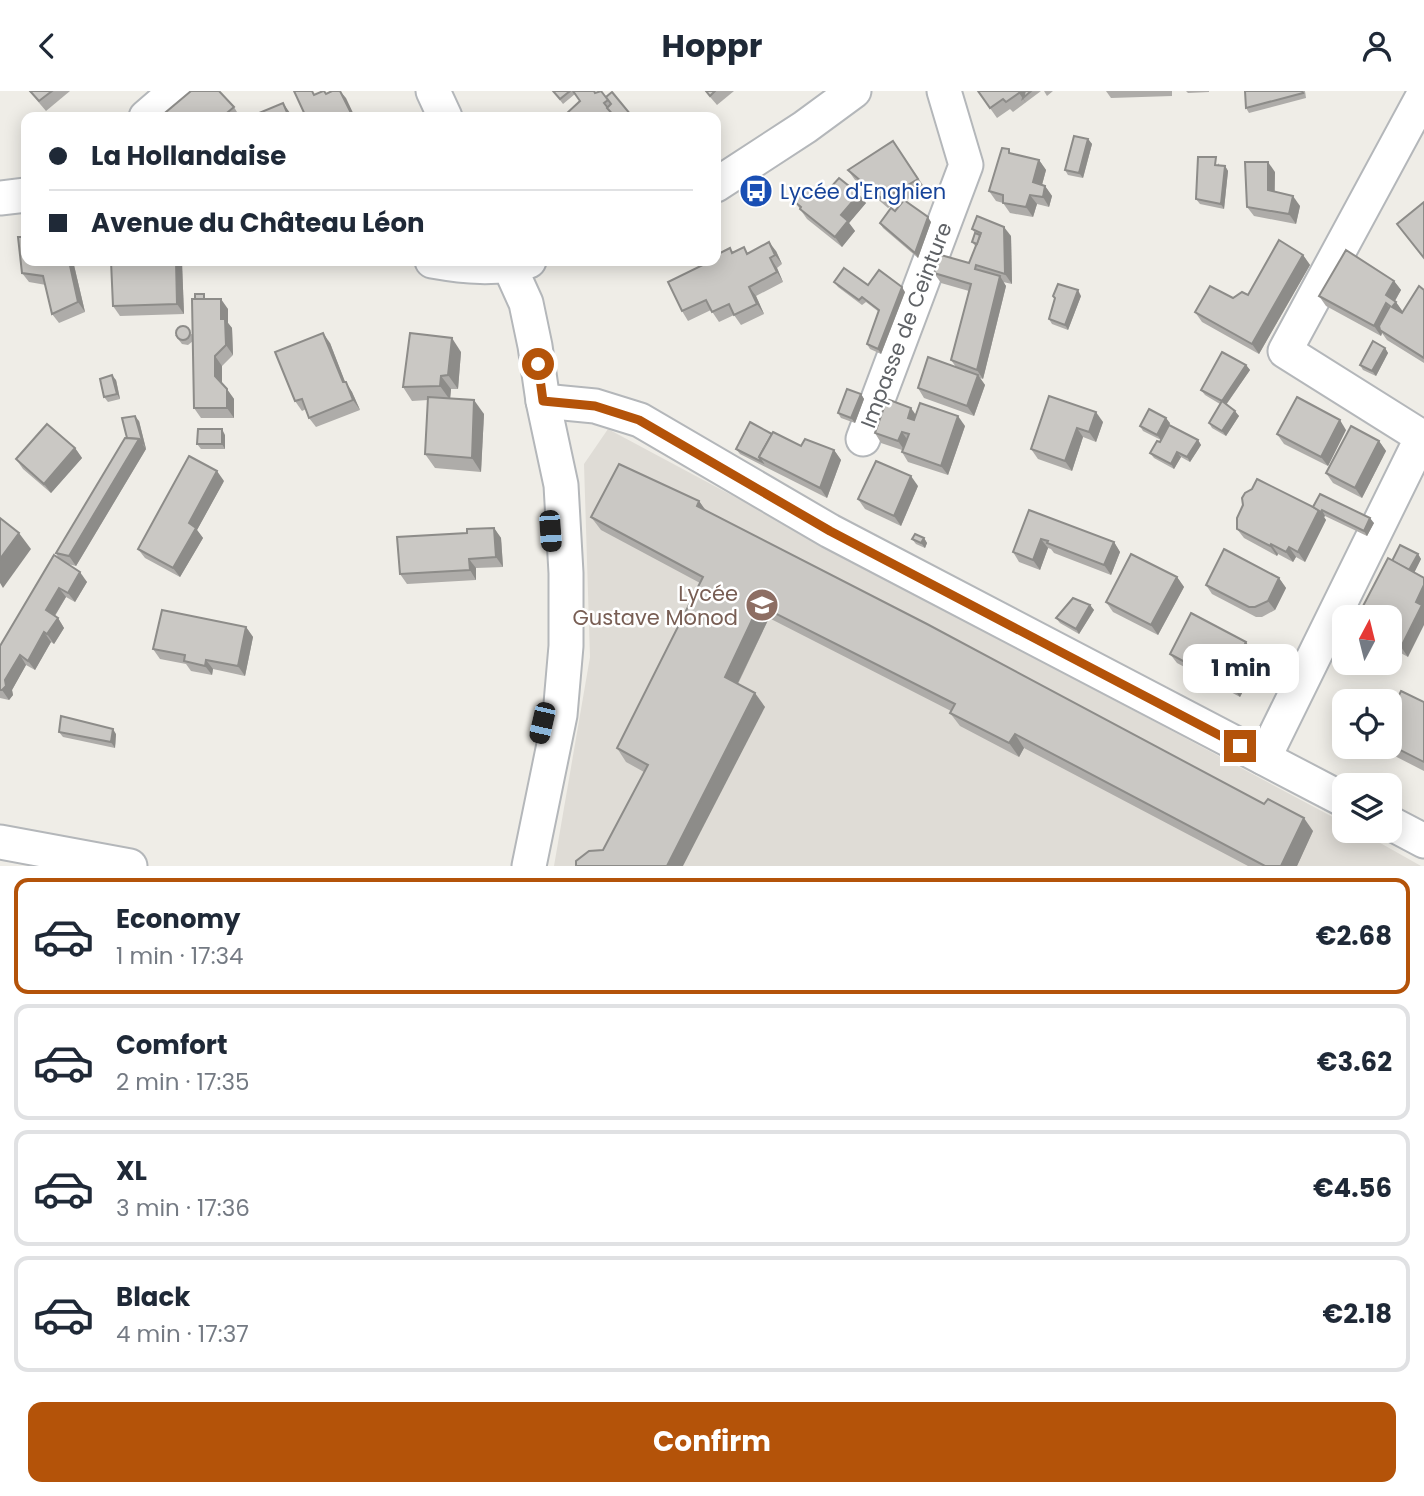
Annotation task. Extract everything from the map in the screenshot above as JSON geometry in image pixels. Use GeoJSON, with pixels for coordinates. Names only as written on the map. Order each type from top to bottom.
{"type":"FeatureCollection","features":[{"type":"Feature","properties":{"kind":"street"},"geometry":{"type":"LineString","coordinates":[[152,112],[176,91]]}},
{"type":"Feature","properties":{"kind":"street"},"geometry":{"type":"LineString","coordinates":[[433,91],[443,112]]}},
{"type":"Feature","properties":{"kind":"street"},"geometry":{"type":"LineString","coordinates":[[721,182],[805,127],[854,91]]}},
{"type":"Feature","properties":{"kind":"street","name":"Impasse de Ceinture"},"geometry":{"type":"LineString","coordinates":[[863,439],[966,165],[944,91]]}},
{"type":"Feature","properties":{"kind":"street"},"geometry":{"type":"LineString","coordinates":[[1264,758],[1422,437],[1285,351],[1424,94]]}},
{"type":"Feature","properties":{"kind":"street"},"geometry":{"type":"LineString","coordinates":[[0,198],[21,196]]}},
{"type":"Feature","properties":{"kind":"street"},"geometry":{"type":"LineString","coordinates":[[463,266],[492,266]]}},
{"type":"Feature","properties":{"kind":"street"},"geometry":{"type":"LineString","coordinates":[[517,266],[561,485],[566,573],[566,646],[557,728],[529,866]]}},
{"type":"Feature","properties":{"kind":"street"},"geometry":{"type":"LineString","coordinates":[[543,401],[595,406],[639,420],[830,531],[1332,794]]}},
{"type":"Feature","properties":{"kind":"street"},"geometry":{"type":"LineString","coordinates":[[507,866],[542,723],[550,647],[551,549],[543,401]]}},
{"type":"Feature","properties":{"kind":"street"},"geometry":{"type":"LineString","coordinates":[[1402,829],[1424,841]]}},
{"type":"Feature","properties":{"kind":"street"},"geometry":{"type":"LineString","coordinates":[[0,842],[130,866]]}},
{"type":"Feature","properties":{"kind":"shaded area","name":"Lycée Gustave Monod"},"geometry":{"type":"Polygon","coordinates":[[[608,429],[1332,817],[1332,843],[1380,843],[1421,866],[554,866],[590,657],[584,464],[608,429]]]}},
{"type":"Feature","properties":{"kind":"building"},"geometry":{"type":"Polygon","coordinates":[[[30,91],[52,91],[39,101],[30,91]]]}},
{"type":"Feature","properties":{"kind":"building"},"geometry":{"type":"Polygon","coordinates":[[[191,91],[219,91],[234,107],[228,112],[166,112],[191,91]]]}},
{"type":"Feature","properties":{"kind":"building"},"geometry":{"type":"Polygon","coordinates":[[[294,91],[312,91],[314,95],[323,91],[326,94],[340,91],[350,112],[304,112],[294,91]]]}},
{"type":"Feature","properties":{"kind":"building"},"geometry":{"type":"Polygon","coordinates":[[[553,91],[570,91],[560,99],[553,91]]]}},
{"type":"Feature","properties":{"kind":"building"},"geometry":{"type":"Polygon","coordinates":[[[573,91],[601,91],[608,100],[604,103],[611,112],[568,112],[580,101],[573,91]]]}},
{"type":"Feature","properties":{"kind":"building"},"geometry":{"type":"Polygon","coordinates":[[[978,91],[1020,91],[1006,102],[1003,99],[990,108],[978,91]]]}},
{"type":"Feature","properties":{"kind":"building"},"geometry":{"type":"Polygon","coordinates":[[[1245,91],[1302,91],[1303,93],[1246,108],[1245,91]]]}},
{"type":"Feature","properties":{"kind":"building"},"geometry":{"type":"Polygon","coordinates":[[[612,92],[629,112],[611,112],[607,108],[611,104],[606,97],[612,92]]]}},
{"type":"Feature","properties":{"kind":"building"},"geometry":{"type":"Polygon","coordinates":[[[283,103],[287,112],[261,112],[283,103]]]}},
{"type":"Feature","properties":{"kind":"building"},"geometry":{"type":"Polygon","coordinates":[[[1074,136],[1088,139],[1079,173],[1065,170],[1074,136]]]}},
{"type":"Feature","properties":{"kind":"building"},"geometry":{"type":"Polygon","coordinates":[[[893,141],[918,179],[881,198],[848,170],[893,141]]]}},
{"type":"Feature","properties":{"kind":"building"},"geometry":{"type":"Polygon","coordinates":[[[1002,148],[1009,149],[1009,153],[1039,160],[1033,182],[1045,186],[1043,197],[1030,195],[1026,207],[1003,203],[1003,195],[989,191],[1002,148]]]}},
{"type":"Feature","properties":{"kind":"building"},"geometry":{"type":"Polygon","coordinates":[[[1198,157],[1216,157],[1215,165],[1225,166],[1221,204],[1196,199],[1198,157]]]}},
{"type":"Feature","properties":{"kind":"building"},"geometry":{"type":"Polygon","coordinates":[[[1245,162],[1268,162],[1268,190],[1293,196],[1289,214],[1247,207],[1245,162]]]}},
{"type":"Feature","properties":{"kind":"building"},"geometry":{"type":"Polygon","coordinates":[[[839,178],[859,194],[841,215],[848,221],[835,237],[800,209],[794,197],[802,188],[807,188],[822,197],[839,178]]]}},
{"type":"Feature","properties":{"kind":"building"},"geometry":{"type":"Polygon","coordinates":[[[904,200],[928,217],[915,253],[880,223],[891,208],[895,211],[904,200]]]}},
{"type":"Feature","properties":{"kind":"building"},"geometry":{"type":"Polygon","coordinates":[[[1424,202],[1424,258],[1397,224],[1424,202]]]}},
{"type":"Feature","properties":{"kind":"building"},"geometry":{"type":"Polygon","coordinates":[[[977,216],[1004,227],[1005,274],[976,265],[975,269],[1000,276],[977,370],[951,360],[971,284],[934,273],[941,255],[969,263],[981,233],[972,229],[977,216]]]}},
{"type":"Feature","properties":{"kind":"building"},"geometry":{"type":"Polygon","coordinates":[[[975,233],[980,235],[977,244],[972,242],[975,233]]]}},
{"type":"Feature","properties":{"kind":"building"},"geometry":{"type":"Polygon","coordinates":[[[18,237],[21,237],[21,264],[18,237]]]}},
{"type":"Feature","properties":{"kind":"building"},"geometry":{"type":"Polygon","coordinates":[[[1279,240],[1303,255],[1252,344],[1195,312],[1210,286],[1233,298],[1242,292],[1248,295],[1279,240]]]}},
{"type":"Feature","properties":{"kind":"building"},"geometry":{"type":"Polygon","coordinates":[[[769,242],[775,255],[770,258],[777,272],[749,287],[757,304],[734,315],[729,304],[712,312],[706,300],[682,311],[668,282],[701,266],[721,266],[721,252],[730,248],[732,253],[744,247],[747,254],[769,242]]]}},
{"type":"Feature","properties":{"kind":"building"},"geometry":{"type":"Polygon","coordinates":[[[1346,250],[1394,281],[1386,295],[1396,302],[1392,307],[1402,313],[1419,286],[1424,290],[1424,358],[1380,330],[1379,326],[1390,306],[1386,303],[1374,326],[1319,296],[1346,250]]]}},
{"type":"Feature","properties":{"kind":"building"},"geometry":{"type":"Polygon","coordinates":[[[21,266],[70,266],[78,302],[52,314],[43,276],[22,273],[21,266]]]}},
{"type":"Feature","properties":{"kind":"building"},"geometry":{"type":"Polygon","coordinates":[[[111,266],[176,266],[177,304],[113,306],[111,266]]]}},
{"type":"Feature","properties":{"kind":"building"},"geometry":{"type":"Polygon","coordinates":[[[844,268],[868,285],[879,270],[902,287],[878,349],[867,344],[879,310],[834,282],[844,268]]]}},
{"type":"Feature","properties":{"kind":"building"},"geometry":{"type":"Polygon","coordinates":[[[1058,284],[1078,290],[1065,325],[1049,319],[1058,284]]]}},
{"type":"Feature","properties":{"kind":"building"},"geometry":{"type":"Polygon","coordinates":[[[195,294],[204,294],[204,299],[195,299],[195,294]]]}},
{"type":"Feature","properties":{"kind":"building"},"geometry":{"type":"Polygon","coordinates":[[[192,299],[221,299],[221,319],[225,319],[226,345],[215,356],[215,376],[227,389],[227,408],[194,408],[192,299]]]}},
{"type":"Feature","properties":{"kind":"building"},"geometry":{"type":"Polygon","coordinates":[[[180,326],[186,326],[190,333],[186,340],[180,340],[176,336],[176,330],[180,326]]]}},
{"type":"Feature","properties":{"kind":"building"},"geometry":{"type":"Polygon","coordinates":[[[323,333],[353,400],[309,418],[302,399],[295,401],[275,352],[323,333]]]}},
{"type":"Feature","properties":{"kind":"building"},"geometry":{"type":"Polygon","coordinates":[[[410,333],[452,338],[448,375],[441,376],[440,386],[403,387],[410,333]]]}},
{"type":"Feature","properties":{"kind":"building"},"geometry":{"type":"Polygon","coordinates":[[[1373,341],[1385,348],[1372,371],[1360,365],[1373,341]]]}},
{"type":"Feature","properties":{"kind":"building"},"geometry":{"type":"Polygon","coordinates":[[[1222,352],[1246,365],[1222,401],[1201,390],[1222,352]]]}},
{"type":"Feature","properties":{"kind":"building"},"geometry":{"type":"Polygon","coordinates":[[[928,357],[978,375],[967,406],[918,388],[928,357]]]}},
{"type":"Feature","properties":{"kind":"building"},"geometry":{"type":"Polygon","coordinates":[[[112,375],[117,394],[104,397],[100,379],[112,375]]]}},
{"type":"Feature","properties":{"kind":"building"},"geometry":{"type":"Polygon","coordinates":[[[847,389],[861,394],[851,418],[838,413],[847,389]]]}},
{"type":"Feature","properties":{"kind":"building"},"geometry":{"type":"Polygon","coordinates":[[[1049,396],[1096,412],[1089,432],[1077,428],[1065,461],[1031,449],[1049,396]]]}},
{"type":"Feature","properties":{"kind":"building"},"geometry":{"type":"Polygon","coordinates":[[[428,397],[474,400],[472,458],[425,454],[428,397]]]}},
{"type":"Feature","properties":{"kind":"building"},"geometry":{"type":"Polygon","coordinates":[[[1297,397],[1340,420],[1321,457],[1277,434],[1297,397]]]}},
{"type":"Feature","properties":{"kind":"building"},"geometry":{"type":"Polygon","coordinates":[[[887,399],[911,408],[908,418],[914,420],[920,403],[958,416],[941,466],[902,452],[909,434],[902,432],[898,441],[875,433],[887,399]]]}},
{"type":"Feature","properties":{"kind":"building"},"geometry":{"type":"Polygon","coordinates":[[[1222,401],[1235,411],[1222,431],[1209,423],[1222,401]]]}},
{"type":"Feature","properties":{"kind":"building"},"geometry":{"type":"Polygon","coordinates":[[[1149,409],[1166,418],[1157,435],[1140,426],[1149,409]]]}},
{"type":"Feature","properties":{"kind":"building"},"geometry":{"type":"Polygon","coordinates":[[[135,416],[143,444],[139,439],[127,438],[122,418],[135,416]]]}},
{"type":"Feature","properties":{"kind":"building"},"geometry":{"type":"Polygon","coordinates":[[[750,422],[772,434],[759,457],[762,462],[736,449],[750,422]]]}},
{"type":"Feature","properties":{"kind":"building"},"geometry":{"type":"Polygon","coordinates":[[[47,424],[75,448],[44,484],[16,459],[47,424]]]}},
{"type":"Feature","properties":{"kind":"building"},"geometry":{"type":"Polygon","coordinates":[[[1169,425],[1198,440],[1187,457],[1177,452],[1171,464],[1150,453],[1169,425]]]}},
{"type":"Feature","properties":{"kind":"building"},"geometry":{"type":"Polygon","coordinates":[[[1351,426],[1379,441],[1355,488],[1326,473],[1351,426]]]}},
{"type":"Feature","properties":{"kind":"building"},"geometry":{"type":"Polygon","coordinates":[[[198,429],[222,429],[222,444],[197,444],[198,429]]]}},
{"type":"Feature","properties":{"kind":"building"},"geometry":{"type":"Polygon","coordinates":[[[773,432],[801,446],[805,439],[834,450],[820,488],[759,457],[773,432]]]}},
{"type":"Feature","properties":{"kind":"building"},"geometry":{"type":"Polygon","coordinates":[[[125,438],[139,439],[69,556],[56,553],[125,438]]]}},
{"type":"Feature","properties":{"kind":"building"},"geometry":{"type":"Polygon","coordinates":[[[189,456],[217,471],[189,523],[196,528],[173,568],[138,549],[189,456]]]}},
{"type":"Feature","properties":{"kind":"building"},"geometry":{"type":"Polygon","coordinates":[[[876,461],[911,476],[894,516],[858,499],[876,461]]]}},
{"type":"Feature","properties":{"kind":"building"},"geometry":{"type":"Polygon","coordinates":[[[619,464],[699,501],[697,506],[927,624],[1264,804],[1268,799],[1304,818],[1281,866],[1265,866],[1015,734],[1009,743],[950,713],[955,704],[759,605],[725,677],[755,693],[667,866],[576,866],[576,861],[589,851],[603,850],[648,765],[617,748],[703,577],[591,517],[619,464]]]}},
{"type":"Feature","properties":{"kind":"building"},"geometry":{"type":"Polygon","coordinates":[[[1257,479],[1319,510],[1298,552],[1289,547],[1286,552],[1271,544],[1270,546],[1237,529],[1237,518],[1243,505],[1242,498],[1252,489],[1257,479]]]}},
{"type":"Feature","properties":{"kind":"building"},"geometry":{"type":"Polygon","coordinates":[[[1320,494],[1370,518],[1364,531],[1313,507],[1320,494]]]}},
{"type":"Feature","properties":{"kind":"building"},"geometry":{"type":"Polygon","coordinates":[[[1029,510],[1114,542],[1104,565],[1041,539],[1033,560],[1013,552],[1029,510]]]}},
{"type":"Feature","properties":{"kind":"building"},"geometry":{"type":"Polygon","coordinates":[[[0,518],[19,533],[0,559],[0,518]]]}},
{"type":"Feature","properties":{"kind":"building"},"geometry":{"type":"Polygon","coordinates":[[[494,528],[496,557],[469,559],[470,570],[400,574],[397,537],[467,533],[467,529],[494,528]]]}},
{"type":"Feature","properties":{"kind":"building"},"geometry":{"type":"Polygon","coordinates":[[[915,534],[924,538],[921,543],[912,539],[915,534]]]}},
{"type":"Feature","properties":{"kind":"building"},"geometry":{"type":"Polygon","coordinates":[[[1400,545],[1418,554],[1409,570],[1392,561],[1400,545]]]}},
{"type":"Feature","properties":{"kind":"building"},"geometry":{"type":"Polygon","coordinates":[[[1224,549],[1279,578],[1268,601],[1249,607],[1206,585],[1224,549]]]}},
{"type":"Feature","properties":{"kind":"building"},"geometry":{"type":"Polygon","coordinates":[[[1131,554],[1177,577],[1151,625],[1106,602],[1131,554]]]}},
{"type":"Feature","properties":{"kind":"building"},"geometry":{"type":"Polygon","coordinates":[[[54,555],[80,572],[68,593],[59,588],[46,610],[58,618],[47,634],[44,632],[28,661],[20,655],[5,680],[6,686],[0,690],[0,646],[54,555]]]}},
{"type":"Feature","properties":{"kind":"building"},"geometry":{"type":"Polygon","coordinates":[[[1388,558],[1424,578],[1424,585],[1416,602],[1422,605],[1402,645],[1402,605],[1364,605],[1388,558]]]}},
{"type":"Feature","properties":{"kind":"building"},"geometry":{"type":"Polygon","coordinates":[[[1073,598],[1090,605],[1076,629],[1056,618],[1073,598]]]}},
{"type":"Feature","properties":{"kind":"building"},"geometry":{"type":"Polygon","coordinates":[[[162,610],[246,627],[238,666],[206,660],[205,666],[184,661],[185,655],[153,649],[162,610]]]}},
{"type":"Feature","properties":{"kind":"building"},"geometry":{"type":"Polygon","coordinates":[[[1191,613],[1246,642],[1229,674],[1210,664],[1205,673],[1170,654],[1191,613]]]}},
{"type":"Feature","properties":{"kind":"building"},"geometry":{"type":"Polygon","coordinates":[[[1249,647],[1257,651],[1236,692],[1209,677],[1213,669],[1232,678],[1249,647]]]}},
{"type":"Feature","properties":{"kind":"building"},"geometry":{"type":"Polygon","coordinates":[[[1402,691],[1424,702],[1424,762],[1402,751],[1402,691]]]}},
{"type":"Feature","properties":{"kind":"building"},"geometry":{"type":"Polygon","coordinates":[[[61,716],[113,729],[111,742],[59,732],[61,716]]]}},
{"type":"Feature","properties":{"kind":"place","name":"Lycée d'Enghien"},"geometry":{"type":"Point","coordinates":[756,191]}},
{"type":"Feature","properties":{"kind":"place","name":"Lycée Gustave Monod"},"geometry":{"type":"Point","coordinates":[762,605]}},
{"type":"Feature","properties":{"kind":"route"},"geometry":{"type":"LineString","coordinates":[[538,364],[543,401],[595,406],[639,420],[830,531],[1240,746]]}}]}
